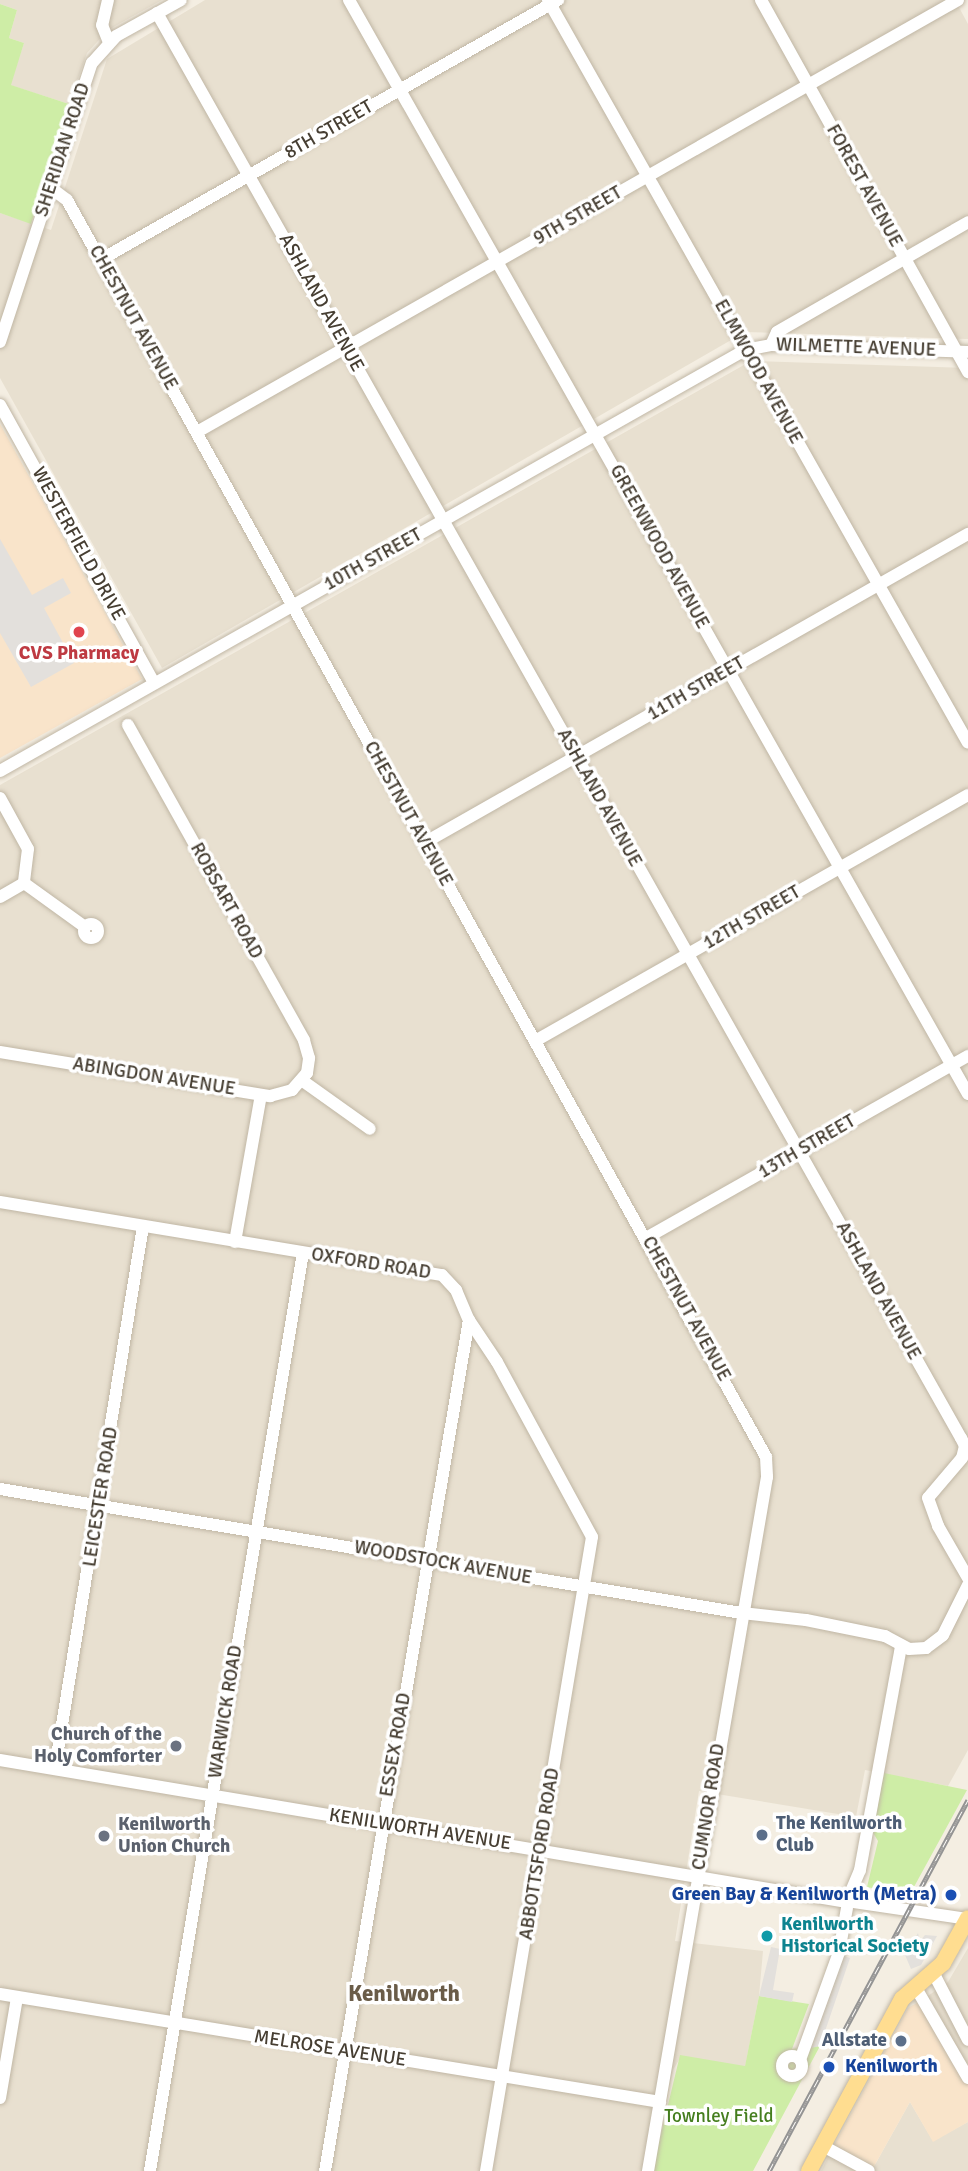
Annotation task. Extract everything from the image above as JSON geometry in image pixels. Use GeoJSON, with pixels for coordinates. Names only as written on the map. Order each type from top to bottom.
{"type":"FeatureCollection","features":[{"type":"Feature","properties":{"kind":"main road"},"geometry":{"type":"LineString","coordinates":[[809,2171],[902,1999],[934,1974],[968,1919]]}},
{"type":"Feature","properties":{"kind":"street"},"geometry":{"type":"LineString","coordinates":[[108,0],[102,21],[109,42]]}},
{"type":"Feature","properties":{"kind":"street","name":"SHERIDAN ROAD"},"geometry":{"type":"LineString","coordinates":[[0,342],[92,63],[109,42],[181,0]]}},
{"type":"Feature","properties":{"kind":"street","name":"GREENWOOD AVENUE"},"geometry":{"type":"LineString","coordinates":[[349,0],[968,1094]]}},
{"type":"Feature","properties":{"kind":"street","name":"FOREST AVENUE"},"geometry":{"type":"LineString","coordinates":[[761,0],[905,258],[962,352],[968,372]]}},
{"type":"Feature","properties":{"kind":"street","name":"9TH STREET"},"geometry":{"type":"LineString","coordinates":[[197,432],[958,0]]}},
{"type":"Feature","properties":{"kind":"street","name":"8TH STREET"},"geometry":{"type":"LineString","coordinates":[[100,260],[552,1]]}},
{"type":"Feature","properties":{"kind":"street","name":"ELMWOOD AVENUE"},"geometry":{"type":"LineString","coordinates":[[552,1],[648,177],[968,743]]}},
{"type":"Feature","properties":{"kind":"street","name":"ASHLAND AVENUE"},"geometry":{"type":"LineString","coordinates":[[157,13],[965,1446],[962,1458],[928,1498],[938,1526],[968,1578]]}},
{"type":"Feature","properties":{"kind":"street","name":"CHESTNUT AVENUE"},"geometry":{"type":"LineString","coordinates":[[51,188],[67,200],[291,606],[762,1444]]}},
{"type":"Feature","properties":{"kind":"street"},"geometry":{"type":"LineString","coordinates":[[771,345],[777,332],[968,222]]}},
{"type":"Feature","properties":{"kind":"street","name":"WILMETTE AVENUE"},"geometry":{"type":"LineString","coordinates":[[745,350],[771,345],[962,352]]}},
{"type":"Feature","properties":{"kind":"street","name":"10TH STREET"},"geometry":{"type":"LineString","coordinates":[[0,771],[745,350]]}},
{"type":"Feature","properties":{"kind":"street","name":"WESTERFIELD DRIVE"},"geometry":{"type":"LineString","coordinates":[[0,405],[154,684]]}},
{"type":"Feature","properties":{"kind":"street","name":"11TH STREET"},"geometry":{"type":"LineString","coordinates":[[424,843],[968,534]]}},
{"type":"Feature","properties":{"kind":"street","name":"ROBSART ROAD"},"geometry":{"type":"LineString","coordinates":[[128,725],[304,1040],[309,1058],[303,1081]]}},
{"type":"Feature","properties":{"kind":"street","name":"12TH STREET"},"geometry":{"type":"LineString","coordinates":[[536,1041],[968,795]]}},
{"type":"Feature","properties":{"kind":"street"},"geometry":{"type":"LineString","coordinates":[[0,798],[28,849],[24,883]]}},
{"type":"Feature","properties":{"kind":"street"},"geometry":{"type":"LineString","coordinates":[[0,897],[24,883]]}},
{"type":"Feature","properties":{"kind":"street"},"geometry":{"type":"LineString","coordinates":[[24,883],[85,927]]}},
{"type":"Feature","properties":{"kind":"street","name":"ABINGDON AVENUE"},"geometry":{"type":"LineString","coordinates":[[0,1052],[261,1095],[285,1093],[303,1081]]}},
{"type":"Feature","properties":{"kind":"street","name":"13TH STREET"},"geometry":{"type":"LineString","coordinates":[[646,1238],[968,1056]]}},
{"type":"Feature","properties":{"kind":"street"},"geometry":{"type":"LineString","coordinates":[[303,1081],[370,1129]]}},
{"type":"Feature","properties":{"kind":"street"},"geometry":{"type":"LineString","coordinates":[[235,1242],[261,1095]]}},
{"type":"Feature","properties":{"kind":"street","name":"OXFORD ROAD"},"geometry":{"type":"LineString","coordinates":[[0,1202],[437,1273],[456,1290],[469,1320],[497,1362],[592,1537]]}},
{"type":"Feature","properties":{"kind":"street","name":"LEICESTER ROAD"},"geometry":{"type":"LineString","coordinates":[[55,1768],[100,1506],[143,1226]]}},
{"type":"Feature","properties":{"kind":"street","name":"WARWICK ROAD"},"geometry":{"type":"LineString","coordinates":[[150,2171],[303,1253]]}},
{"type":"Feature","properties":{"kind":"street","name":"ESSEX ROAD"},"geometry":{"type":"LineString","coordinates":[[325,2171],[469,1320]]}},
{"type":"Feature","properties":{"kind":"street","name":"CUMNOR ROAD"},"geometry":{"type":"LineString","coordinates":[[648,2171],[741,1613],[767,1477],[762,1444]]}},
{"type":"Feature","properties":{"kind":"street","name":"WOODSTOCK AVENUE"},"geometry":{"type":"LineString","coordinates":[[0,1489],[741,1613],[806,1620],[885,1636],[901,1647]]}},
{"type":"Feature","properties":{"kind":"street","name":"ABBOTTSFORD ROAD"},"geometry":{"type":"LineString","coordinates":[[486,2171],[592,1537]]}},
{"type":"Feature","properties":{"kind":"street"},"geometry":{"type":"LineString","coordinates":[[800,2060],[839,1952],[848,1902],[860,1870],[901,1647],[918,1649],[938,1641],[968,1585]]}},
{"type":"Feature","properties":{"kind":"street","name":"KENILWORTH AVENUE"},"geometry":{"type":"LineString","coordinates":[[0,1759],[698,1878],[968,1919]]}},
{"type":"Feature","properties":{"kind":"street"},"geometry":{"type":"LineString","coordinates":[[934,1974],[968,2040]]}},
{"type":"Feature","properties":{"kind":"street"},"geometry":{"type":"LineString","coordinates":[[916,1988],[965,2066],[968,2078]]}},
{"type":"Feature","properties":{"kind":"street","name":"MELROSE AVENUE"},"geometry":{"type":"LineString","coordinates":[[0,1994],[660,2102]]}},
{"type":"Feature","properties":{"kind":"street"},"geometry":{"type":"LineString","coordinates":[[0,2098],[17,1997]]}},
{"type":"Feature","properties":{"kind":"street"},"geometry":{"type":"LineString","coordinates":[[823,2146],[869,2171]]}},
{"type":"Feature","properties":{"kind":"shaded area"},"geometry":{"type":"Polygon","coordinates":[[[0,0],[162,0],[108,30],[87,53],[69,104],[10,85],[24,43],[9,38],[17,10],[0,4],[0,0]]]}},
{"type":"Feature","properties":{"kind":"shaded area"},"geometry":{"type":"Polygon","coordinates":[[[205,0],[955,0],[968,24],[968,339],[745,332],[162,668],[0,378],[0,213],[51,230],[107,59],[205,0]]]}},
{"type":"Feature","properties":{"kind":"shaded area"},"geometry":{"type":"Polygon","coordinates":[[[751,361],[968,368],[968,1750],[948,1786],[865,1770],[856,1817],[699,1791],[675,1941],[763,1951],[759,1996],[745,2067],[679,2060],[673,2070],[652,2171],[0,2171],[0,785],[751,361]]]}},
{"type":"Feature","properties":{"kind":"shaded area"},"geometry":{"type":"Polygon","coordinates":[[[0,424],[142,679],[0,758],[0,424]]]}},
{"type":"Feature","properties":{"kind":"shaded area"},"geometry":{"type":"Polygon","coordinates":[[[0,539],[32,595],[63,578],[71,593],[44,608],[74,663],[31,687],[0,633],[0,539]]]}},
{"type":"Feature","properties":{"kind":"shaded area"},"geometry":{"type":"Polygon","coordinates":[[[918,1933],[920,1941],[925,1935],[937,1936],[921,1965],[911,1969],[905,1955],[918,1933]]]}},
{"type":"Feature","properties":{"kind":"shaded area"},"geometry":{"type":"Polygon","coordinates":[[[771,1947],[780,1949],[773,1990],[794,1993],[792,2002],[759,1996],[771,1947]]]}},
{"type":"Feature","properties":{"kind":"shaded area"},"geometry":{"type":"Polygon","coordinates":[[[968,1948],[968,2083],[922,2000],[948,1982],[968,1948]]]}},
{"type":"Feature","properties":{"kind":"shaded area"},"geometry":{"type":"Polygon","coordinates":[[[844,1956],[850,1958],[820,2046],[811,2048],[844,1956]]]}},
{"type":"Feature","properties":{"kind":"shaded area"},"geometry":{"type":"Polygon","coordinates":[[[922,2000],[968,2083],[968,2122],[933,2142],[910,2102],[872,2170],[833,2147],[908,2008],[922,2000]]]}},
{"type":"Feature","properties":{"kind":"shaded area"},"geometry":{"type":"Polygon","coordinates":[[[910,2102],[933,2141],[968,2122],[968,2171],[821,2171],[833,2147],[872,2170],[910,2102]]]}},
{"type":"Feature","properties":{"kind":"green space"},"geometry":{"type":"Polygon","coordinates":[[[0,4],[17,10],[9,38],[24,43],[11,85],[69,104],[31,224],[0,213],[0,4]]]}},
{"type":"Feature","properties":{"kind":"green space"},"geometry":{"type":"Polygon","coordinates":[[[884,1773],[967,1790],[909,1896],[867,1887],[878,1841],[872,1831],[884,1773]]]}},
{"type":"Feature","properties":{"kind":"green space","name":"Townley Field"},"geometry":{"type":"Polygon","coordinates":[[[759,1996],[809,2004],[792,2049],[820,2046],[753,2171],[652,2171],[680,2055],[745,2066],[759,1996]]]}},
{"type":"Feature","properties":{"kind":"railway"},"geometry":{"type":"LineString","coordinates":[[769,2171],[968,1800]]}},
{"type":"Feature","properties":{"kind":"place","name":"CVS Pharmacy"},"geometry":{"type":"Point","coordinates":[79,632]}},
{"type":"Feature","properties":{"kind":"place","name":"Church of the Holy Comforter"},"geometry":{"type":"Point","coordinates":[176,1746]}},
{"type":"Feature","properties":{"kind":"place","name":"The Kenilworth Club"},"geometry":{"type":"Point","coordinates":[762,1835]}},
{"type":"Feature","properties":{"kind":"place","name":"Kenilworth Union Church"},"geometry":{"type":"Point","coordinates":[104,1836]}},
{"type":"Feature","properties":{"kind":"place","name":"Green Bay & Kenilworth (Metra)"},"geometry":{"type":"Point","coordinates":[951,1895]}},
{"type":"Feature","properties":{"kind":"place","name":"Kenilworth Historical Society"},"geometry":{"type":"Point","coordinates":[767,1936]}},
{"type":"Feature","properties":{"kind":"place","name":"Allstate"},"geometry":{"type":"Point","coordinates":[901,2041]}},
{"type":"Feature","properties":{"kind":"place","name":"Kenilworth"},"geometry":{"type":"Point","coordinates":[829,2067]}},
{"type":"Feature","properties":{"kind":"district","name":"Kenilworth"},"geometry":{"type":"Point","coordinates":[404,1994]}}]}
